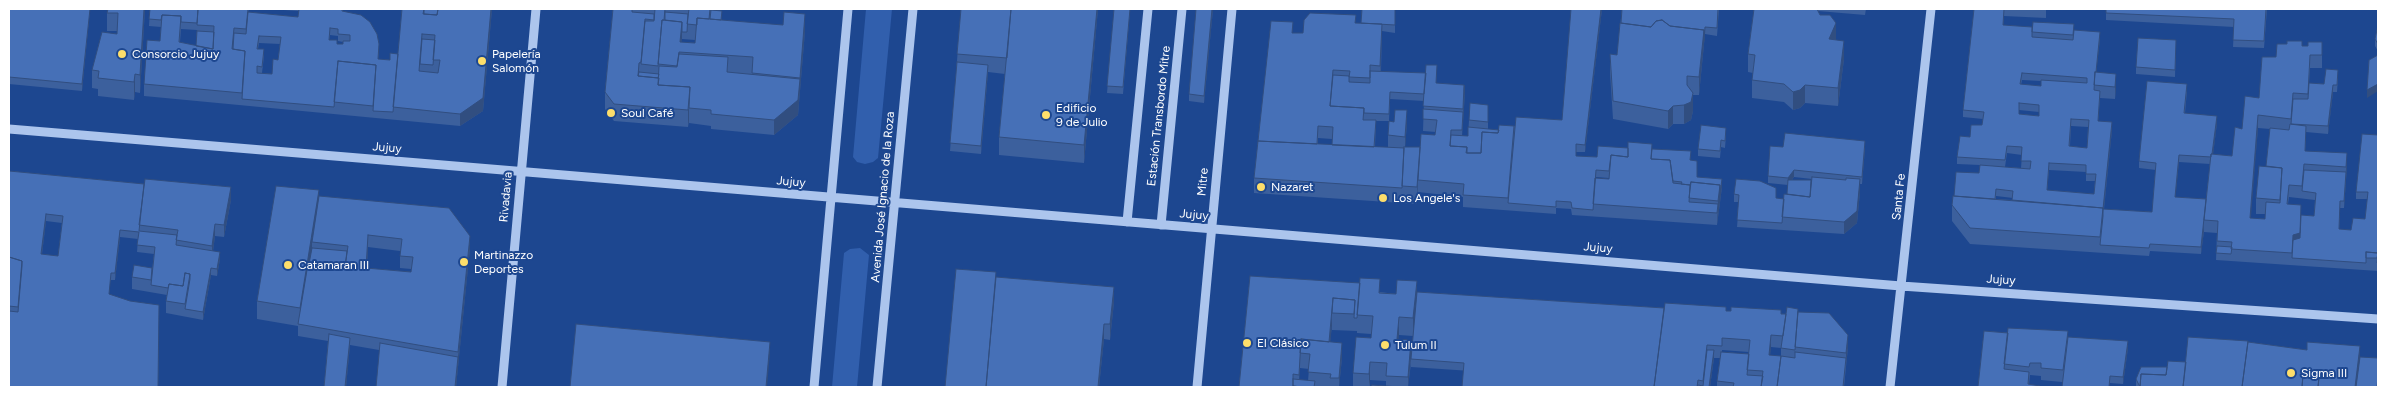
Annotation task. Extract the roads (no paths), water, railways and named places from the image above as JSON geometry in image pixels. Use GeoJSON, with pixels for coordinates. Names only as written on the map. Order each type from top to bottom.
{"type":"FeatureCollection","features":[{"type":"Feature","properties":{"kind":"street","name":"Rivadavia"},"geometry":{"type":"LineString","coordinates":[[502,387],[536,9]]}},
{"type":"Feature","properties":{"kind":"street"},"geometry":{"type":"LineString","coordinates":[[814,387],[848,9]]}},
{"type":"Feature","properties":{"kind":"street","name":"Avenida José Ignacio de la Roza"},"geometry":{"type":"LineString","coordinates":[[877,387],[913,9]]}},
{"type":"Feature","properties":{"kind":"street","name":"Estación Transbordo Mitre"},"geometry":{"type":"LineString","coordinates":[[1127,222],[1148,9]]}},
{"type":"Feature","properties":{"kind":"street","name":"Estación Transbordo Mitre"},"geometry":{"type":"LineString","coordinates":[[1161,225],[1182,9]]}},
{"type":"Feature","properties":{"kind":"street","name":"Mitre"},"geometry":{"type":"LineString","coordinates":[[1197,387],[1232,9]]}},
{"type":"Feature","properties":{"kind":"street","name":"Santa Fe"},"geometry":{"type":"LineString","coordinates":[[1890,387],[1931,9]]}},
{"type":"Feature","properties":{"kind":"street","name":"Jujuy"},"geometry":{"type":"LineString","coordinates":[[9,129],[1901,286],[2378,319]]}},
{"type":"Feature","properties":{"kind":"place","name":"Consorcio Jujuy"},"geometry":{"type":"Point","coordinates":[122,54]}},
{"type":"Feature","properties":{"kind":"place","name":"Papelería Salomón"},"geometry":{"type":"Point","coordinates":[482,61]}},
{"type":"Feature","properties":{"kind":"place","name":"Soul Café"},"geometry":{"type":"Point","coordinates":[611,113]}},
{"type":"Feature","properties":{"kind":"place","name":"Edificio 9 de Julio"},"geometry":{"type":"Point","coordinates":[1046,115]}},
{"type":"Feature","properties":{"kind":"place","name":"Nazaret"},"geometry":{"type":"Point","coordinates":[1261,187]}},
{"type":"Feature","properties":{"kind":"place","name":"Los Angele's"},"geometry":{"type":"Point","coordinates":[1383,198]}},
{"type":"Feature","properties":{"kind":"place","name":"Martinazzo Deportes"},"geometry":{"type":"Point","coordinates":[464,262]}},
{"type":"Feature","properties":{"kind":"place","name":"Catamaran III"},"geometry":{"type":"Point","coordinates":[288,265]}},
{"type":"Feature","properties":{"kind":"place","name":"El Clásico"},"geometry":{"type":"Point","coordinates":[1247,343]}},
{"type":"Feature","properties":{"kind":"place","name":"Tulum II"},"geometry":{"type":"Point","coordinates":[1385,345]}},
{"type":"Feature","properties":{"kind":"place","name":"Sigma III"},"geometry":{"type":"Point","coordinates":[2291,373]}}]}
